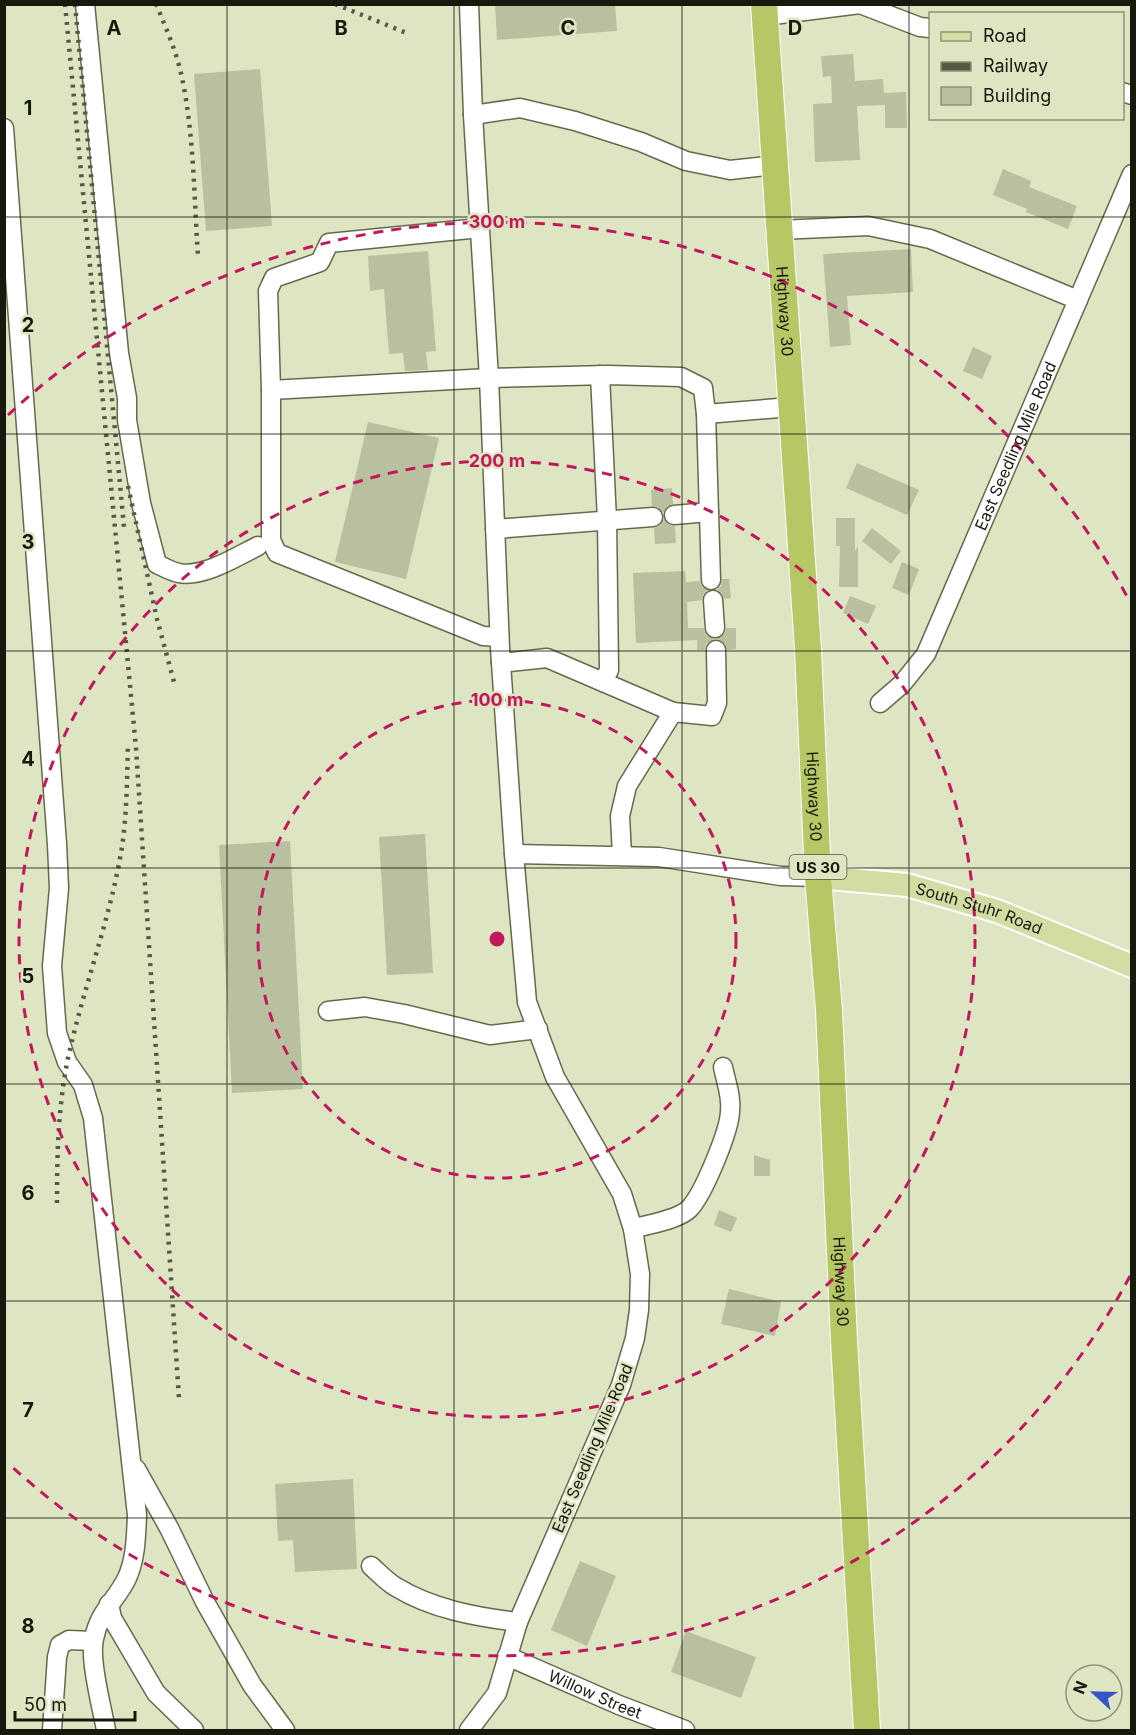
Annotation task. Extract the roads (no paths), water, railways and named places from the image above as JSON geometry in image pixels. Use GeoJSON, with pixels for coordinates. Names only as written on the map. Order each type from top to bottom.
{"type":"FeatureCollection","features":[{"type":"Feature","properties":{"kind":"highway","name":"Highway 30"},"geometry":{"type":"LineString","coordinates":[[764,10],[808,649],[818,877],[829,1010],[844,1341],[867,1731]]}},
{"type":"Feature","properties":{"kind":"main road","name":"South Stuhr Road"},"geometry":{"type":"LineString","coordinates":[[818,877],[907,885],[997,911],[1131,966]]}},
{"type":"Feature","properties":{"kind":"street"},"geometry":{"type":"LineString","coordinates":[[85,4],[119,353],[127,399],[127,420],[151,546],[157,564],[179,573],[197,572],[219,565],[258,546]]}},
{"type":"Feature","properties":{"kind":"street","name":"East Seedling Mile Road"},"geometry":{"type":"LineString","coordinates":[[469,4],[473,115],[489,378],[499,637],[527,1002],[555,1077],[622,1194],[633,1229],[640,1274],[639,1310],[630,1358],[621,1385],[518,1622],[497,1693],[469,1731]]}},
{"type":"Feature","properties":{"kind":"street"},"geometry":{"type":"LineString","coordinates":[[764,10],[860,4],[920,27],[929,28]]}},
{"type":"Feature","properties":{"kind":"street"},"geometry":{"type":"LineString","coordinates":[[473,115],[520,108],[597,128],[686,160],[730,170],[775,165]]}},
{"type":"Feature","properties":{"kind":"street"},"geometry":{"type":"LineString","coordinates":[[4,128],[57,844],[59,888],[52,966],[57,1033],[68,1062],[83,1085],[93,1118],[133,1462],[137,1515],[135,1552],[126,1579],[101,1615],[93,1641],[96,1678],[106,1731]]}},
{"type":"Feature","properties":{"kind":"street","name":"East Seedling Mile Road"},"geometry":{"type":"LineString","coordinates":[[880,704],[902,684],[926,654],[1131,174]]}},
{"type":"Feature","properties":{"kind":"street"},"geometry":{"type":"LineString","coordinates":[[779,230],[868,226],[930,239],[1078,300]]}},
{"type":"Feature","properties":{"kind":"street"},"geometry":{"type":"LineString","coordinates":[[480,228],[329,243],[320,262],[274,278],[268,291],[271,390],[271,540],[277,553],[483,636],[499,637]]}},
{"type":"Feature","properties":{"kind":"street"},"geometry":{"type":"LineString","coordinates":[[271,390],[489,378],[600,375],[681,377],[703,388],[706,414],[711,580]]}},
{"type":"Feature","properties":{"kind":"street"},"geometry":{"type":"LineString","coordinates":[[600,375],[607,520],[609,670],[603,682]]}},
{"type":"Feature","properties":{"kind":"street"},"geometry":{"type":"LineString","coordinates":[[706,414],[791,407]]}},
{"type":"Feature","properties":{"kind":"street"},"geometry":{"type":"LineString","coordinates":[[674,515],[709,512]]}},
{"type":"Feature","properties":{"kind":"street"},"geometry":{"type":"LineString","coordinates":[[495,529],[653,517]]}},
{"type":"Feature","properties":{"kind":"street"},"geometry":{"type":"LineString","coordinates":[[713,600],[715,628]]}},
{"type":"Feature","properties":{"kind":"street"},"geometry":{"type":"LineString","coordinates":[[501,663],[547,658],[673,712],[712,716],[717,703],[716,650]]}},
{"type":"Feature","properties":{"kind":"street"},"geometry":{"type":"LineString","coordinates":[[622,855],[620,816],[627,786],[673,712]]}},
{"type":"Feature","properties":{"kind":"street"},"geometry":{"type":"LineString","coordinates":[[514,854],[669,858],[781,876],[818,877]]}},
{"type":"Feature","properties":{"kind":"street"},"geometry":{"type":"LineString","coordinates":[[328,1011],[365,1007],[490,1035],[538,1029]]}},
{"type":"Feature","properties":{"kind":"street"},"geometry":{"type":"LineString","coordinates":[[633,1229],[682,1214],[696,1199],[720,1149],[730,1113],[730,1100],[723,1067]]}},
{"type":"Feature","properties":{"kind":"street"},"geometry":{"type":"LineString","coordinates":[[133,1462],[169,1528],[205,1602],[252,1684],[285,1731]]}},
{"type":"Feature","properties":{"kind":"street"},"geometry":{"type":"LineString","coordinates":[[371,1566],[395,1587],[432,1604],[477,1617],[518,1622]]}},
{"type":"Feature","properties":{"kind":"street"},"geometry":{"type":"LineString","coordinates":[[109,1604],[112,1618],[156,1693],[194,1731]]}},
{"type":"Feature","properties":{"kind":"street"},"geometry":{"type":"LineString","coordinates":[[52,1731],[57,1657],[60,1645],[69,1640],[93,1641]]}},
{"type":"Feature","properties":{"kind":"street","name":"Willow Street"},"geometry":{"type":"LineString","coordinates":[[507,1656],[685,1731]]}},
{"type":"Feature","properties":{"kind":"railway"},"geometry":{"type":"LineString","coordinates":[[65,4],[136,748],[179,1399]]}},
{"type":"Feature","properties":{"kind":"railway"},"geometry":{"type":"LineString","coordinates":[[75,4],[124,527]]}},
{"type":"Feature","properties":{"kind":"railway"},"geometry":{"type":"LineString","coordinates":[[156,4],[177,59],[186,99],[198,256]]}},
{"type":"Feature","properties":{"kind":"railway"},"geometry":{"type":"LineString","coordinates":[[335,4],[409,34]]}},
{"type":"Feature","properties":{"kind":"railway"},"geometry":{"type":"LineString","coordinates":[[128,486],[157,619],[174,682]]}},
{"type":"Feature","properties":{"kind":"railway"},"geometry":{"type":"LineString","coordinates":[[57,1203],[59,1133],[64,1081],[73,1036],[117,875],[125,821],[128,743]]}}]}
